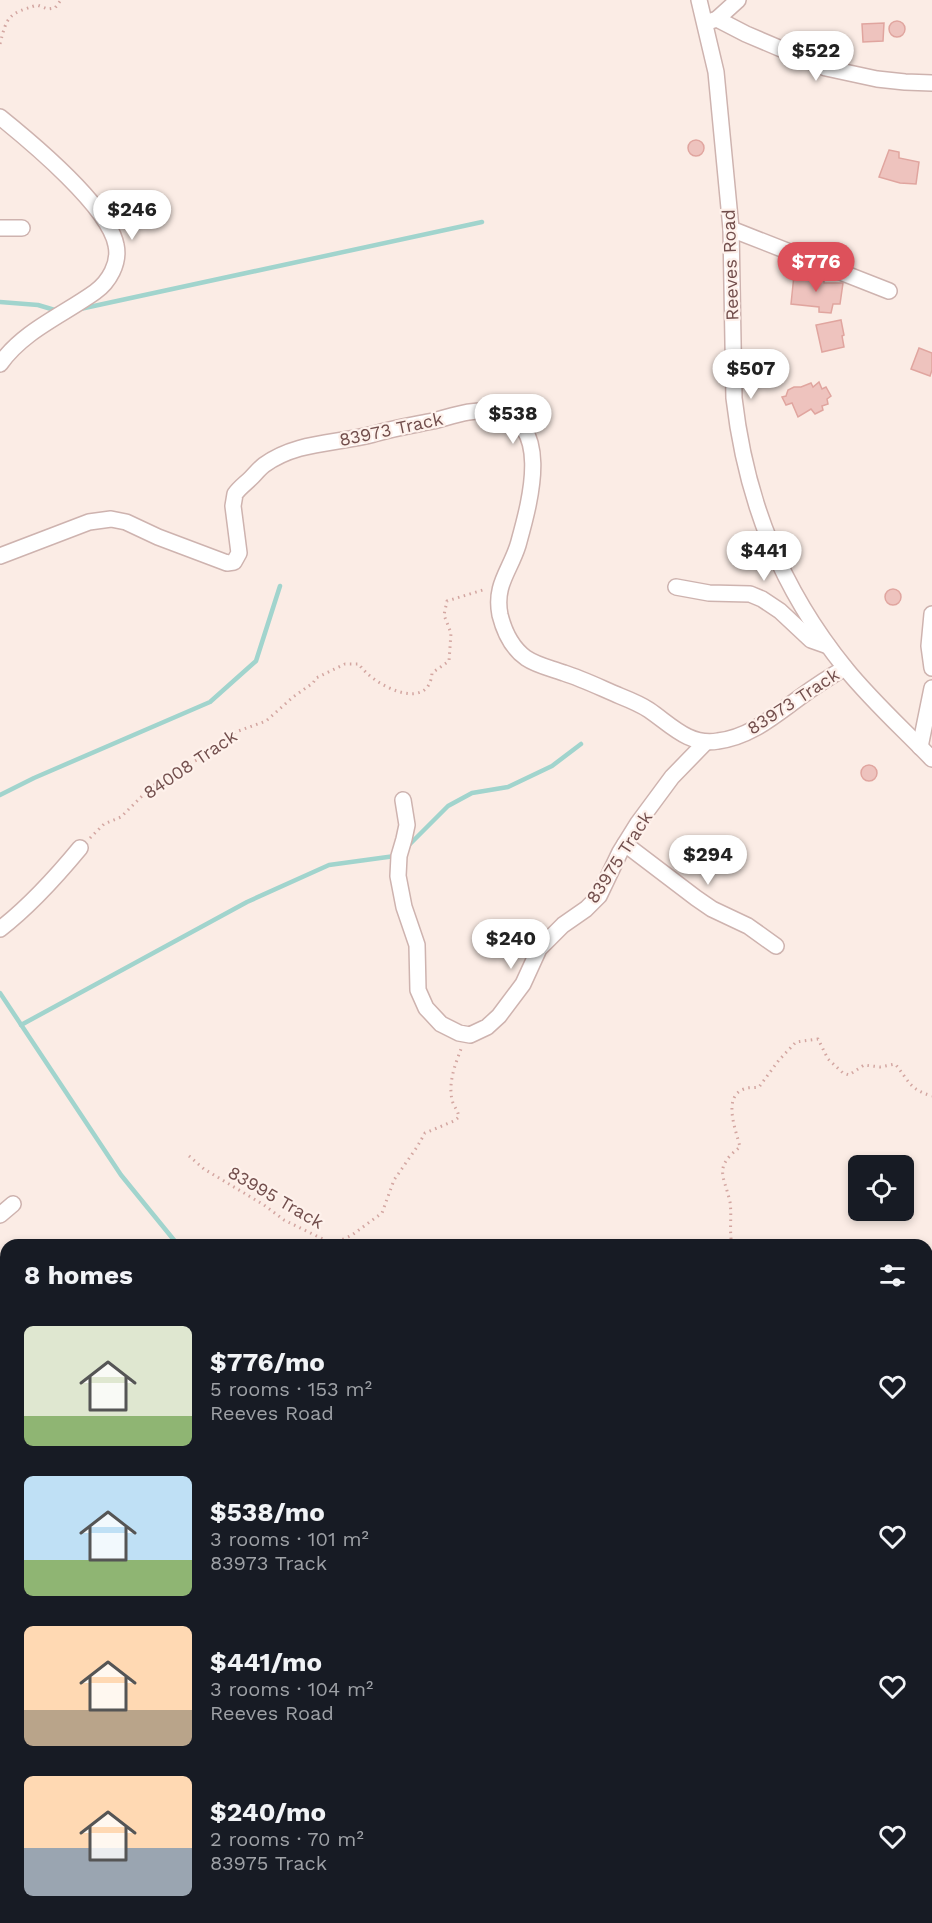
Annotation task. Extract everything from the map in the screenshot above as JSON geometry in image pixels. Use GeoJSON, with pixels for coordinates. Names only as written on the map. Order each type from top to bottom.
{"type":"FeatureCollection","features":[{"type":"Feature","properties":{"kind":"street","name":"Reeves Road"},"geometry":{"type":"LineString","coordinates":[[699,0],[711,21],[731,229],[734,398],[745,465],[765,531],[784,576],[805,613],[828,646],[845,668],[932,759]]}},
{"type":"Feature","properties":{"kind":"street"},"geometry":{"type":"LineString","coordinates":[[711,21],[738,0]]}},
{"type":"Feature","properties":{"kind":"street"},"geometry":{"type":"LineString","coordinates":[[711,21],[826,68],[877,79],[932,83]]}},
{"type":"Feature","properties":{"kind":"street"},"geometry":{"type":"LineString","coordinates":[[0,117],[69,179],[106,220],[117,245],[117,255],[111,274],[97,291],[22,340],[10,350],[0,364]]}},
{"type":"Feature","properties":{"kind":"street"},"geometry":{"type":"LineString","coordinates":[[0,228],[22,228]]}},
{"type":"Feature","properties":{"kind":"street"},"geometry":{"type":"LineString","coordinates":[[731,229],[889,291]]}},
{"type":"Feature","properties":{"kind":"street","name":"83973 Track"},"geometry":{"type":"LineString","coordinates":[[0,556],[89,522],[111,519],[126,522],[205,555],[232,563],[239,554],[233,506],[235,494],[267,463],[304,446],[352,439],[463,412],[494,411],[517,420],[524,427],[530,441],[532,480],[517,548],[500,588],[498,603],[506,634],[515,648],[526,658],[540,666],[592,683],[633,701],[648,709],[677,732],[688,738],[706,742],[735,737],[769,721],[823,681],[845,668]]}},
{"type":"Feature","properties":{"kind":"street"},"geometry":{"type":"LineString","coordinates":[[676,587],[709,593],[750,594],[780,611],[811,640],[828,646]]}},
{"type":"Feature","properties":{"kind":"street"},"geometry":{"type":"LineString","coordinates":[[932,614],[928,646],[932,668]]}},
{"type":"Feature","properties":{"kind":"street"},"geometry":{"type":"LineString","coordinates":[[920,747],[932,688]]}},
{"type":"Feature","properties":{"kind":"street","name":"83975 Track"},"geometry":{"type":"LineString","coordinates":[[471,1035],[486,1027],[499,1016],[523,984],[539,950],[563,925],[595,901],[625,844],[672,777],[706,742]]}},
{"type":"Feature","properties":{"kind":"street"},"geometry":{"type":"LineString","coordinates":[[403,800],[407,825],[399,856],[398,876],[404,907],[417,945],[418,990],[426,1008],[441,1024],[459,1033],[471,1035]]}},
{"type":"Feature","properties":{"kind":"street"},"geometry":{"type":"LineString","coordinates":[[625,844],[712,909],[748,926],[776,946]]}},
{"type":"Feature","properties":{"kind":"street"},"geometry":{"type":"LineString","coordinates":[[0,929],[33,900],[80,848]]}},
{"type":"Feature","properties":{"kind":"street"},"geometry":{"type":"LineString","coordinates":[[0,1215],[12,1204]]}},
{"type":"Feature","properties":{"kind":"path"},"geometry":{"type":"LineString","coordinates":[[0,44],[4,24],[11,15],[37,5],[48,9],[55,8],[61,0]]}},
{"type":"Feature","properties":{"kind":"path","name":"84008 Track"},"geometry":{"type":"LineString","coordinates":[[80,848],[104,824],[125,814],[134,802],[171,773],[205,756],[233,733],[266,721],[316,678],[345,664],[359,664],[372,679],[405,694],[424,692],[431,684],[432,673],[449,661],[451,633],[444,615],[447,601],[468,593],[500,588]]}},
{"type":"Feature","properties":{"kind":"path","name":"83995 Track"},"geometry":{"type":"LineString","coordinates":[[344,1239],[382,1213],[394,1180],[424,1133],[459,1117],[453,1102],[452,1077],[461,1049],[471,1035]]}},
{"type":"Feature","properties":{"kind":"path"},"geometry":{"type":"LineString","coordinates":[[732,1239],[730,1203],[722,1169],[728,1156],[740,1147],[731,1103],[743,1089],[759,1087],[796,1042],[818,1039],[828,1059],[843,1073],[849,1075],[864,1065],[880,1067],[895,1064],[909,1084],[922,1093],[932,1096]]}},
{"type":"Feature","properties":{"kind":"path","name":"83995 Track"},"geometry":{"type":"LineString","coordinates":[[189,1155],[204,1169],[264,1205],[284,1221],[322,1239]]}},
{"type":"Feature","properties":{"kind":"building"},"geometry":{"type":"Polygon","coordinates":[[[897,21],[905,29],[897,37],[889,29],[897,21]]]}},
{"type":"Feature","properties":{"kind":"building"},"geometry":{"type":"Polygon","coordinates":[[[884,23],[883,41],[863,42],[862,24],[884,23]]]}},
{"type":"Feature","properties":{"kind":"building"},"geometry":{"type":"Polygon","coordinates":[[[696,140],[704,148],[696,156],[688,148],[696,140]]]}},
{"type":"Feature","properties":{"kind":"building"},"geometry":{"type":"Polygon","coordinates":[[[889,150],[899,152],[899,158],[919,162],[916,184],[900,183],[879,177],[889,150]]]}},
{"type":"Feature","properties":{"kind":"building"},"geometry":{"type":"Polygon","coordinates":[[[794,275],[824,279],[824,283],[843,283],[840,304],[833,304],[831,313],[819,312],[819,307],[791,304],[794,275]]]}},
{"type":"Feature","properties":{"kind":"building"},"geometry":{"type":"Polygon","coordinates":[[[841,320],[844,347],[822,352],[816,325],[841,320]]]}},
{"type":"Feature","properties":{"kind":"building"},"geometry":{"type":"Polygon","coordinates":[[[919,348],[932,353],[930,376],[911,369],[919,348]]]}},
{"type":"Feature","properties":{"kind":"building"},"geometry":{"type":"Polygon","coordinates":[[[819,382],[822,389],[826,387],[831,396],[827,399],[828,404],[822,406],[823,410],[815,414],[811,409],[798,417],[792,403],[786,405],[782,397],[794,387],[811,383],[813,387],[819,382]]]}},
{"type":"Feature","properties":{"kind":"building"},"geometry":{"type":"Polygon","coordinates":[[[893,589],[901,597],[893,605],[885,597],[893,589]]]}},
{"type":"Feature","properties":{"kind":"building"},"geometry":{"type":"Polygon","coordinates":[[[869,765],[877,773],[869,781],[861,773],[869,765]]]}},
{"type":"Feature","properties":{"kind":"waterway"},"geometry":{"type":"LineString","coordinates":[[80,309],[482,222]]}},
{"type":"Feature","properties":{"kind":"waterway"},"geometry":{"type":"LineString","coordinates":[[0,302],[38,305],[58,311]]}},
{"type":"Feature","properties":{"kind":"waterway"},"geometry":{"type":"LineString","coordinates":[[0,795],[210,702],[256,661],[280,586]]}},
{"type":"Feature","properties":{"kind":"waterway"},"geometry":{"type":"LineString","coordinates":[[406,848],[448,806],[472,793],[508,787],[552,766],[581,744]]}},
{"type":"Feature","properties":{"kind":"waterway"},"geometry":{"type":"LineString","coordinates":[[21,1025],[247,902],[329,865],[395,856]]}},
{"type":"Feature","properties":{"kind":"waterway"},"geometry":{"type":"LineString","coordinates":[[0,993],[121,1175],[173,1239]]}}]}
